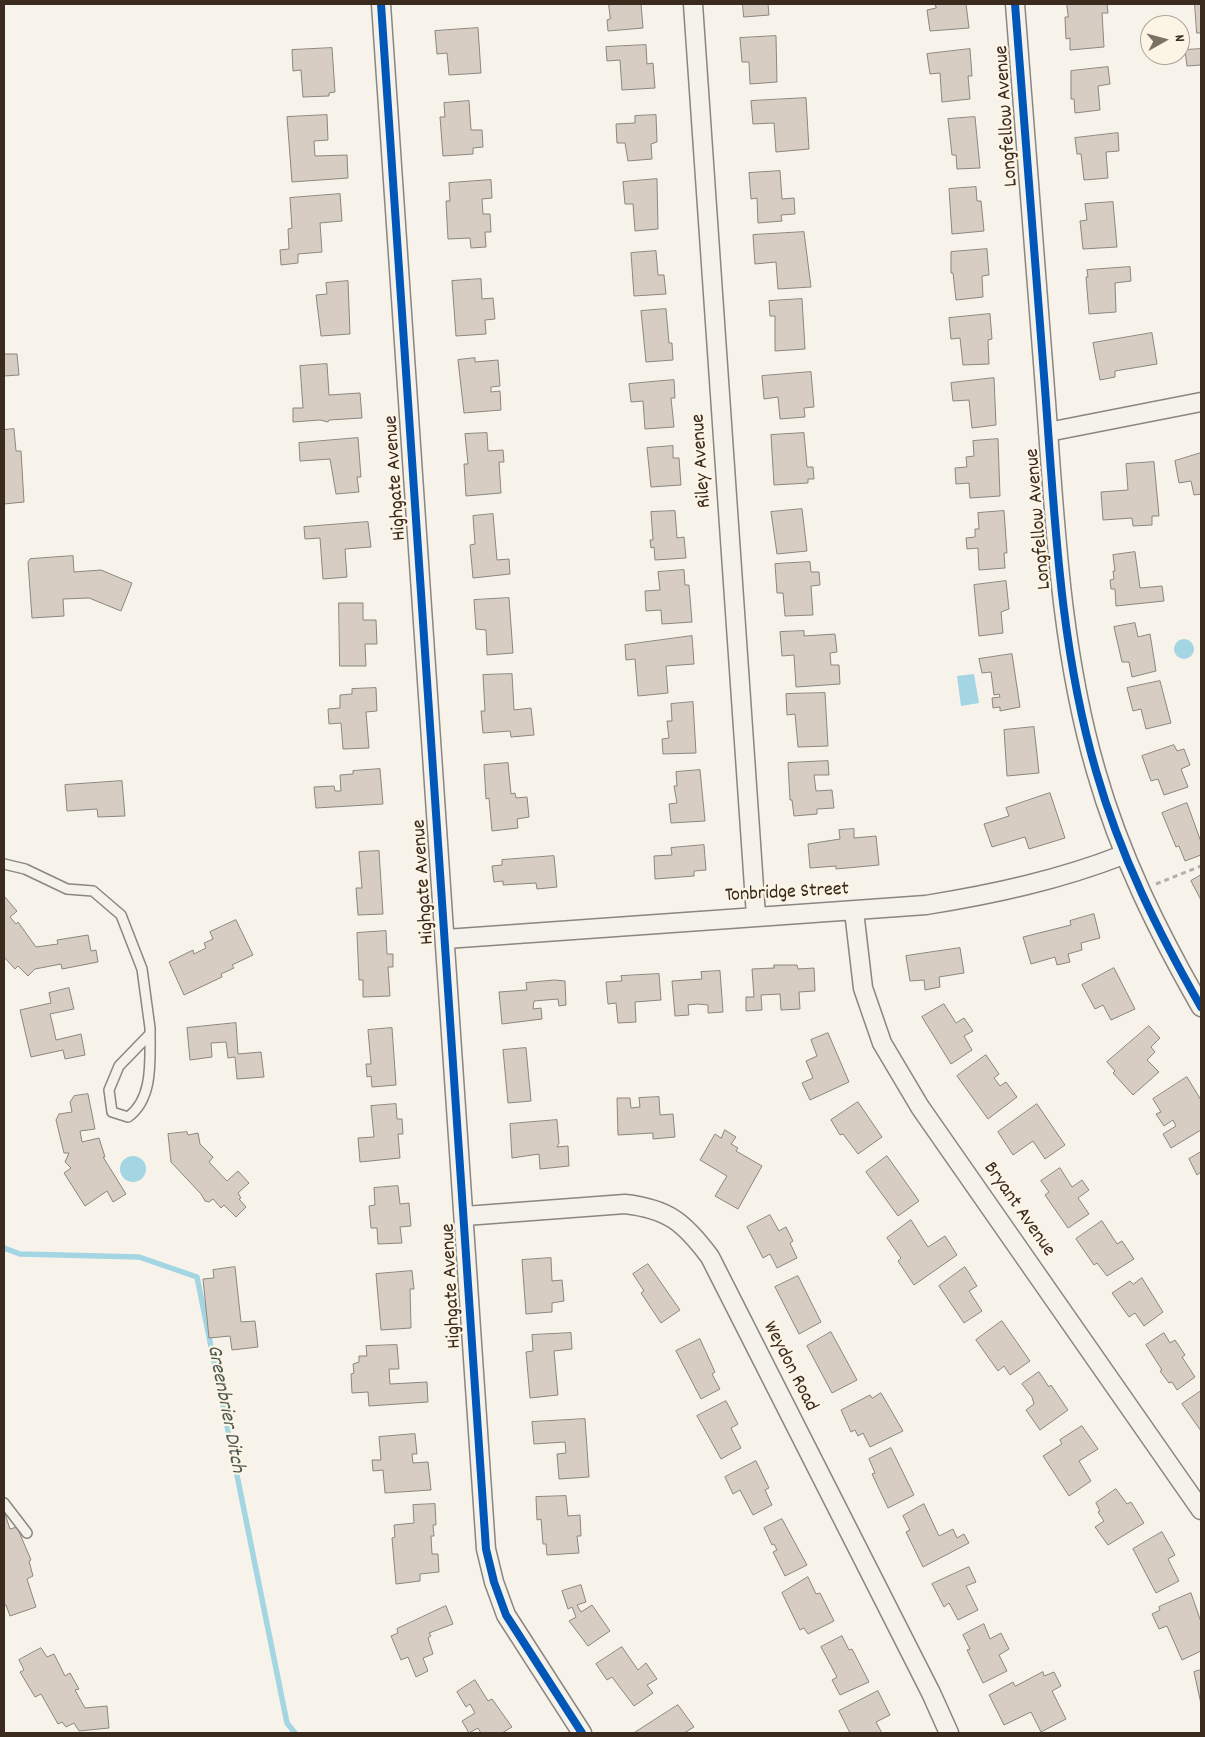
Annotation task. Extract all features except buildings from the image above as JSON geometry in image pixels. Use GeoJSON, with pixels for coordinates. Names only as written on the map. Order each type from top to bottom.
{"type":"FeatureCollection","features":[{"type":"Feature","properties":{"kind":"street","name":"Highgate Avenue"},"geometry":{"type":"LineString","coordinates":[[381,4],[465,1216],[486,1549],[494,1582],[506,1615],[582,1733]]}},
{"type":"Feature","properties":{"kind":"street","name":"Riley Avenue"},"geometry":{"type":"LineString","coordinates":[[693,4],[756,916]]}},
{"type":"Feature","properties":{"kind":"street","name":"Longfellow Avenue"},"geometry":{"type":"LineString","coordinates":[[1015,4],[1058,549],[1072,670],[1096,770],[1124,855],[1168,948],[1201,1007]]}},
{"type":"Feature","properties":{"kind":"street"},"geometry":{"type":"LineString","coordinates":[[1048,432],[1201,402]]}},
{"type":"Feature","properties":{"kind":"street","name":"Tonbridge Street"},"geometry":{"type":"LineString","coordinates":[[446,939],[926,905],[1004,892],[1080,872],[1124,855]]}},
{"type":"Feature","properties":{"kind":"street","name":"Bryant Avenue"},"geometry":{"type":"LineString","coordinates":[[854,911],[863,988],[887,1051],[920,1107],[1201,1510]]}},
{"type":"Feature","properties":{"kind":"street","name":"Weydon Road"},"geometry":{"type":"LineString","coordinates":[[465,1216],[624,1204],[650,1207],[674,1218],[694,1236],[719,1274],[931,1693],[949,1733]]}},
{"type":"Feature","properties":{"kind":"lane"},"geometry":{"type":"LineString","coordinates":[[4,864],[25,869],[68,889],[93,891],[121,914],[142,969],[150,1034],[150,1075],[138,1110],[128,1117],[112,1112],[109,1090],[119,1066],[150,1034]]}},
{"type":"Feature","properties":{"kind":"lane"},"geometry":{"type":"LineString","coordinates":[[4,1503],[27,1533]]}},
{"type":"Feature","properties":{"kind":"path"},"geometry":{"type":"LineString","coordinates":[[1151,886],[1201,866]]}},
{"type":"Feature","properties":{"kind":"water"},"geometry":{"type":"Polygon","coordinates":[[[1184,639],[1191,642],[1194,649],[1191,656],[1184,659],[1177,656],[1174,649],[1177,642],[1184,639]]]}},
{"type":"Feature","properties":{"kind":"water"},"geometry":{"type":"Polygon","coordinates":[[[974,674],[979,703],[961,706],[957,676],[974,674]]]}},
{"type":"Feature","properties":{"kind":"water"},"geometry":{"type":"Polygon","coordinates":[[[133,1156],[142,1160],[146,1169],[142,1178],[133,1182],[124,1178],[120,1169],[124,1160],[133,1156]]]}},
{"type":"Feature","properties":{"kind":"waterway","name":"Greenbrier Ditch"},"geometry":{"type":"LineString","coordinates":[[4,1248],[20,1254],[139,1257],[197,1277],[287,1723],[295,1733]]}},
{"type":"Feature","properties":{"kind":"cycle path"},"geometry":{"type":"LineString","coordinates":[[381,4],[486,1549],[494,1582],[506,1615],[582,1733]]}},
{"type":"Feature","properties":{"kind":"cycle path"},"geometry":{"type":"LineString","coordinates":[[1015,4],[1061,588],[1075,680],[1084,726],[1096,771],[1116,833],[1155,922],[1201,1007]]}}]}
